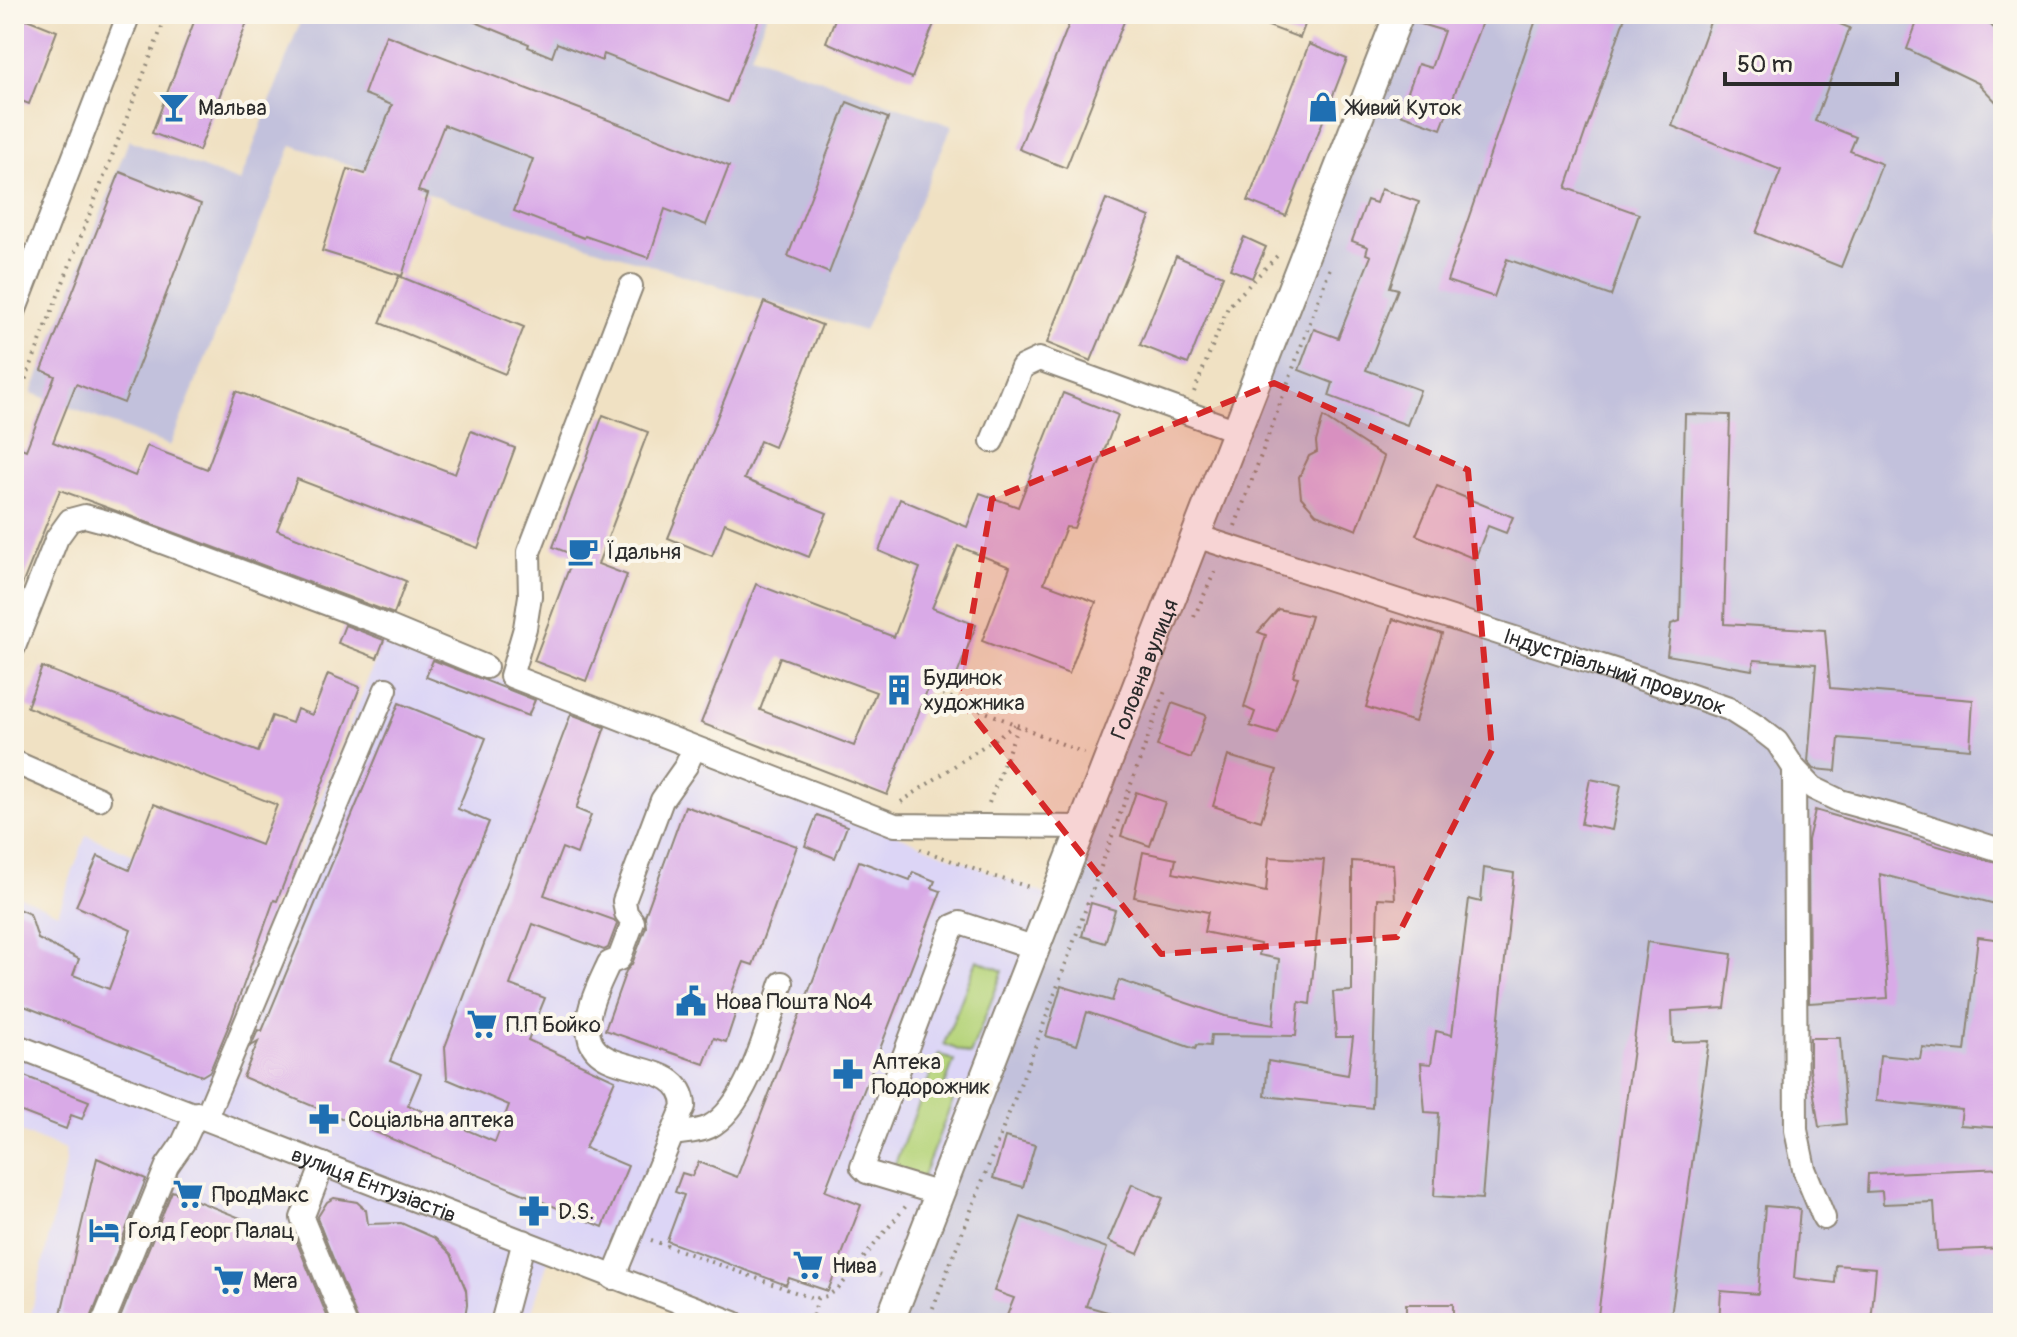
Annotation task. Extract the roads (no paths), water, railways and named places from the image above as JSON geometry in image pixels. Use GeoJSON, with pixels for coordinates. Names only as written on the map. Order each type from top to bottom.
{"type":"FeatureCollection","features":[{"type":"Feature","properties":{"kind":"main road","name":"Головна вулиця"},"geometry":{"type":"LineString","coordinates":[[889,1323],[933,1191],[1036,948],[1399,14]]}},
{"type":"Feature","properties":{"kind":"street"},"geometry":{"type":"LineString","coordinates":[[14,312],[129,14]]}},
{"type":"Feature","properties":{"kind":"street"},"geometry":{"type":"LineString","coordinates":[[631,286],[529,552],[530,596],[525,628],[511,676],[895,825],[1083,827]]}},
{"type":"Feature","properties":{"kind":"street"},"geometry":{"type":"LineString","coordinates":[[992,441],[1022,367],[1039,359],[1237,431]]}},
{"type":"Feature","properties":{"kind":"street"},"geometry":{"type":"LineString","coordinates":[[14,647],[57,538],[70,520],[85,516],[387,626],[486,667]]}},
{"type":"Feature","properties":{"kind":"street","name":"Індустріальний провулок"},"geometry":{"type":"LineString","coordinates":[[1196,536],[1729,709],[1777,742],[1794,768],[1813,788],[1840,801],[2003,851]]}},
{"type":"Feature","properties":{"kind":"street"},"geometry":{"type":"LineString","coordinates":[[103,1323],[167,1166],[202,1115],[386,689]]}},
{"type":"Feature","properties":{"kind":"street"},"geometry":{"type":"LineString","coordinates":[[613,1278],[684,1106],[684,1092],[675,1081],[604,1055],[591,1042],[589,1019],[609,963],[619,959],[633,922],[626,913],[624,901],[662,800],[686,766],[694,748]]}},
{"type":"Feature","properties":{"kind":"street"},"geometry":{"type":"LineString","coordinates":[[14,762],[99,799]]}},
{"type":"Feature","properties":{"kind":"street"},"geometry":{"type":"LineString","coordinates":[[1794,768],[1796,1130],[1804,1169],[1824,1218]]}},
{"type":"Feature","properties":{"kind":"street"},"geometry":{"type":"LineString","coordinates":[[933,1191],[867,1172],[862,1167],[953,926],[960,923],[1036,948]]}},
{"type":"Feature","properties":{"kind":"street"},"geometry":{"type":"LineString","coordinates":[[672,1134],[707,1129],[728,1114],[749,1075],[782,983]]}},
{"type":"Feature","properties":{"kind":"street","name":"вулиця Ентузіастів"},"geometry":{"type":"LineString","coordinates":[[14,1045],[202,1115],[734,1323]]}},
{"type":"Feature","properties":{"kind":"street"},"geometry":{"type":"LineString","coordinates":[[323,1164],[302,1218],[345,1323]]}},
{"type":"Feature","properties":{"kind":"street"},"geometry":{"type":"LineString","coordinates":[[502,1323],[524,1241]]}},
{"type":"Feature","properties":{"kind":"place","name":"Мальва"},"geometry":{"type":"Point","coordinates":[174,107]}},
{"type":"Feature","properties":{"kind":"place","name":"Живий Куток"},"geometry":{"type":"Point","coordinates":[1323,107]}},
{"type":"Feature","properties":{"kind":"place","name":"Їдальня"},"geometry":{"type":"Point","coordinates":[583,551]}},
{"type":"Feature","properties":{"kind":"place","name":"Будинок художника"},"geometry":{"type":"Point","coordinates":[899,690]}},
{"type":"Feature","properties":{"kind":"place","name":"Нова Пошта №4"},"geometry":{"type":"Point","coordinates":[691,1001]}},
{"type":"Feature","properties":{"kind":"place","name":"П.П Бойко"},"geometry":{"type":"Point","coordinates":[482,1024]}},
{"type":"Feature","properties":{"kind":"place","name":"Аптека Подорожник"},"geometry":{"type":"Point","coordinates":[848,1074]}},
{"type":"Feature","properties":{"kind":"place","name":"Соціальна аптека"},"geometry":{"type":"Point","coordinates":[324,1119]}},
{"type":"Feature","properties":{"kind":"place","name":"ПродМакс"},"geometry":{"type":"Point","coordinates":[188,1194]}},
{"type":"Feature","properties":{"kind":"place","name":"D.S."},"geometry":{"type":"Point","coordinates":[534,1211]}},
{"type":"Feature","properties":{"kind":"place","name":"Голд Георг Палац"},"geometry":{"type":"Point","coordinates":[104,1230]}},
{"type":"Feature","properties":{"kind":"place","name":"Нива"},"geometry":{"type":"Point","coordinates":[808,1265]}},
{"type":"Feature","properties":{"kind":"place","name":"Мега"},"geometry":{"type":"Point","coordinates":[229,1280]}}]}
